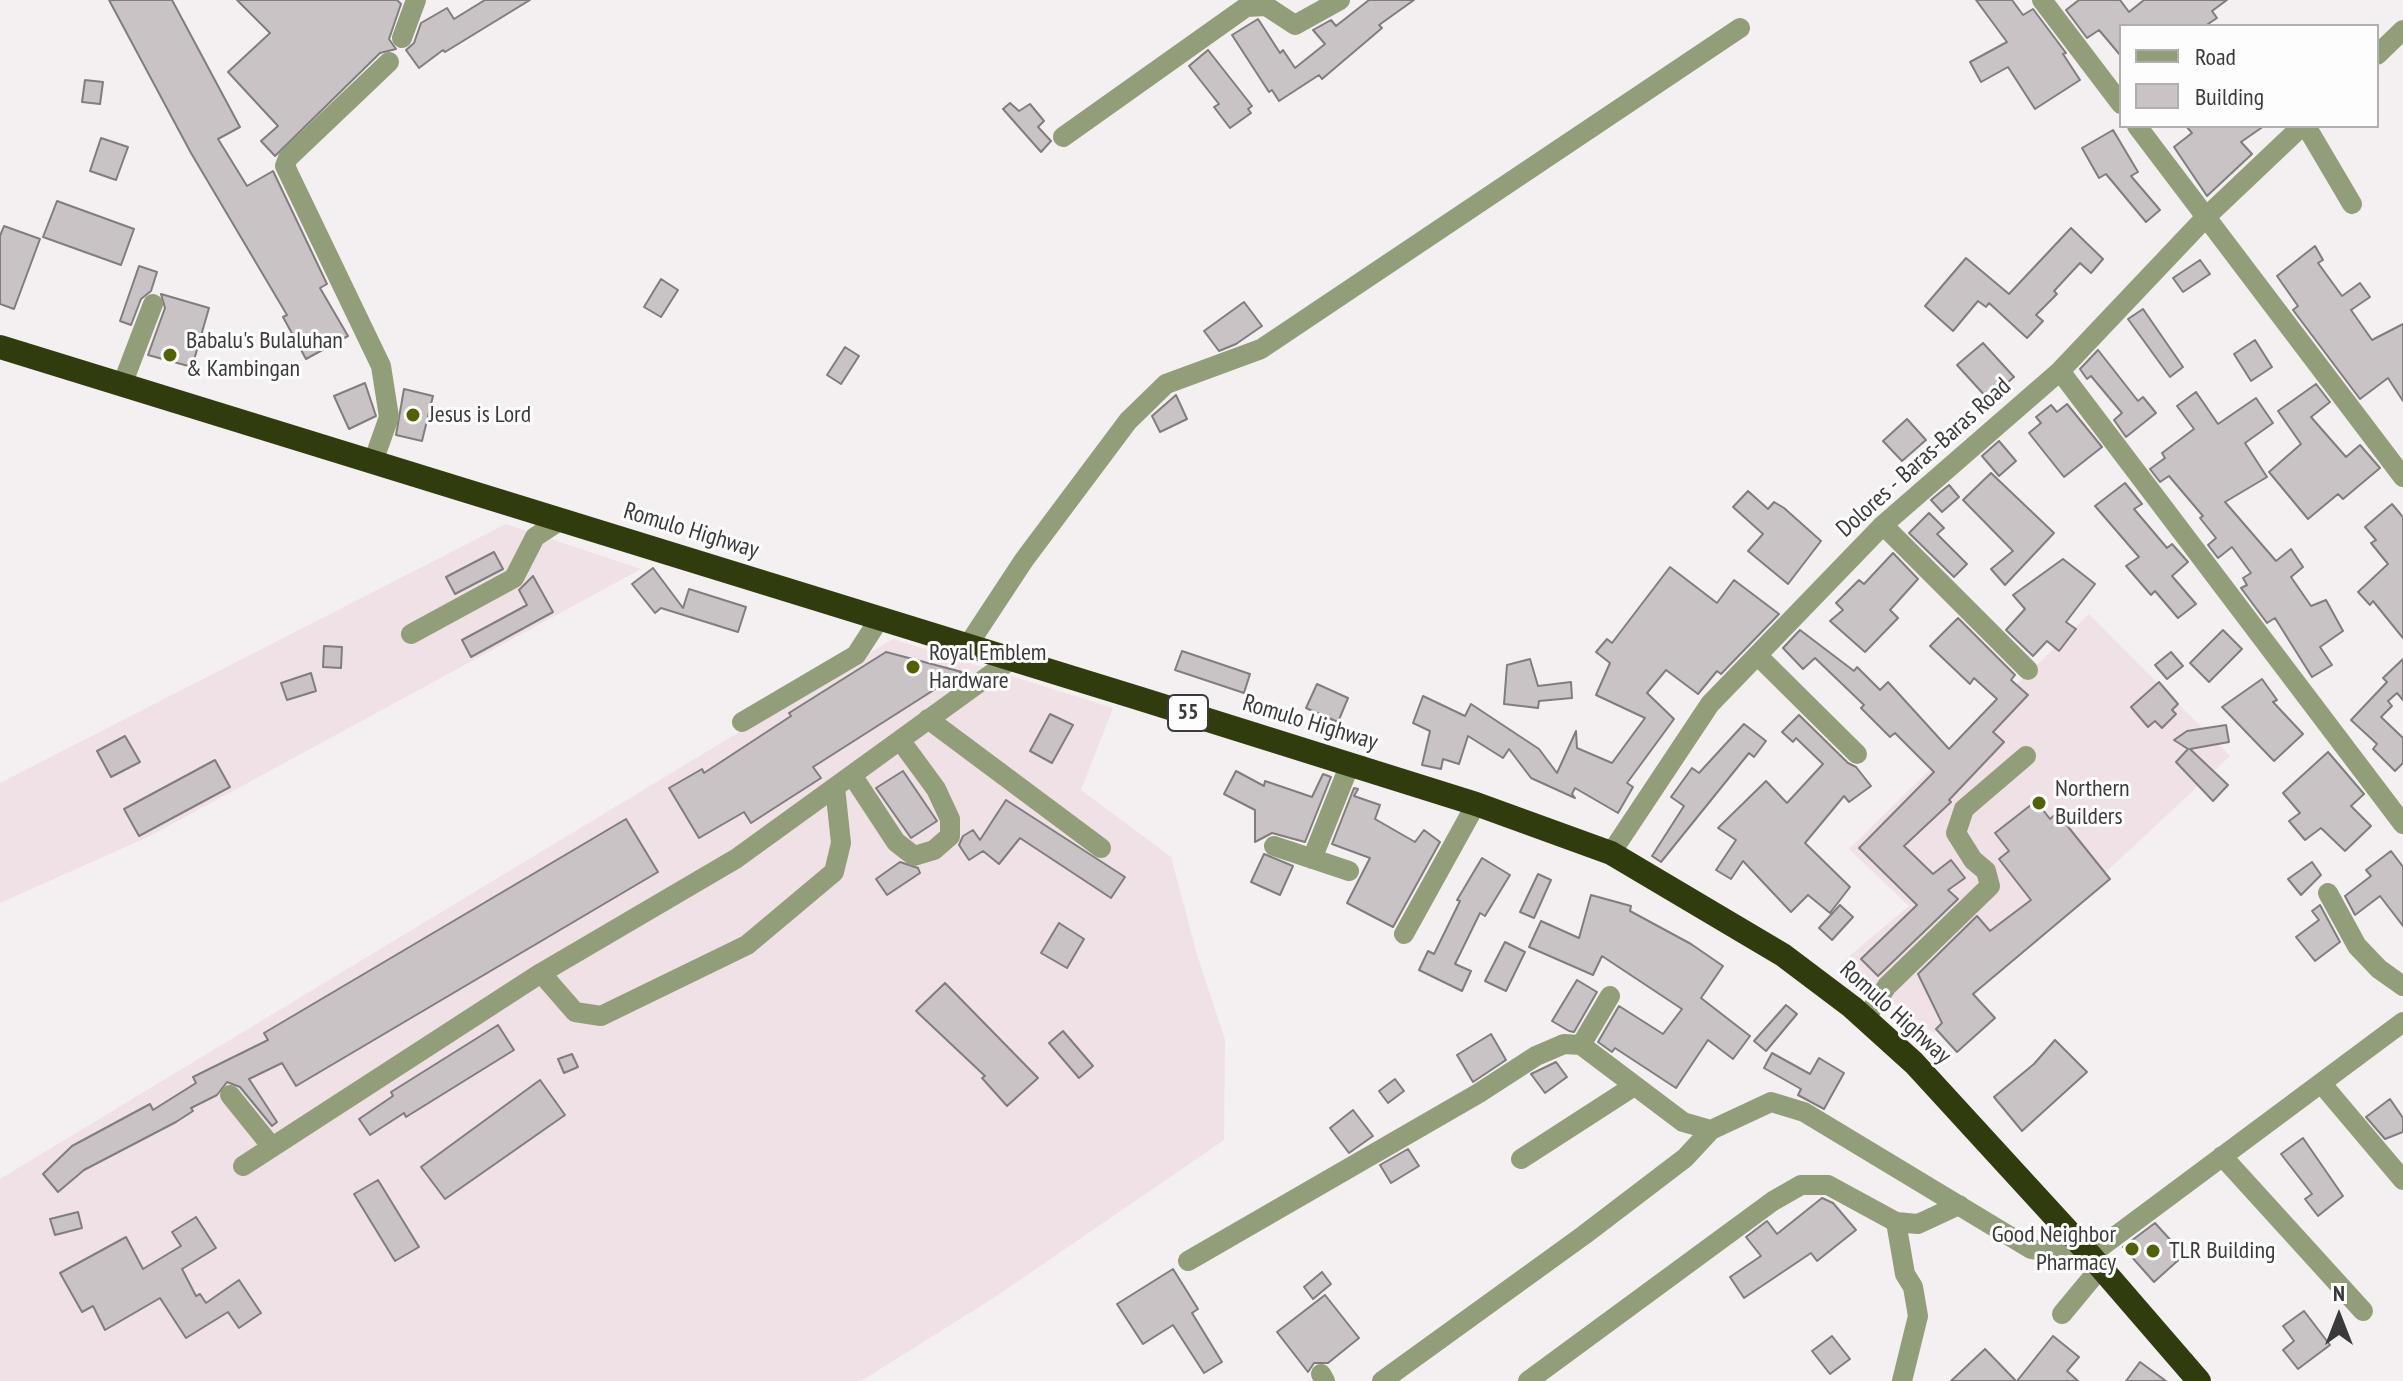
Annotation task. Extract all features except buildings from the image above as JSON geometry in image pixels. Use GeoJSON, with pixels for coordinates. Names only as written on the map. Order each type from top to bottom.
{"type":"FeatureCollection","features":[{"type":"Feature","properties":{"kind":"highway","name":"Romulo Highway"},"geometry":{"type":"LineString","coordinates":[[0,347],[1350,764],[1476,804],[1611,853],[1783,955],[1865,1019],[1914,1063],[2095,1261],[2199,1381]]}},
{"type":"Feature","properties":{"kind":"street"},"geometry":{"type":"LineString","coordinates":[[402,38],[416,0]]}},
{"type":"Feature","properties":{"kind":"street"},"geometry":{"type":"LineString","coordinates":[[1063,137],[1244,4],[1266,6],[1295,25],[1340,0]]}},
{"type":"Feature","properties":{"kind":"street"},"geometry":{"type":"LineString","coordinates":[[2042,0],[2119,101]]}},
{"type":"Feature","properties":{"kind":"street"},"geometry":{"type":"LineString","coordinates":[[968,645],[1024,560],[1128,421],[1166,384],[1261,349],[1740,28]]}},
{"type":"Feature","properties":{"kind":"street"},"geometry":{"type":"LineString","coordinates":[[2379,53],[2402,34]]}},
{"type":"Feature","properties":{"kind":"street"},"geometry":{"type":"LineString","coordinates":[[373,462],[389,417],[381,366],[285,166],[288,158],[389,62]]}},
{"type":"Feature","properties":{"kind":"street"},"geometry":{"type":"LineString","coordinates":[[2139,128],[2403,477]]}},
{"type":"Feature","properties":{"kind":"street","name":"Dolores - Baras-Baras Road"},"geometry":{"type":"LineString","coordinates":[[1611,853],[1710,704],[1883,525],[2060,371],[2206,217],[2302,128]]}},
{"type":"Feature","properties":{"kind":"street"},"geometry":{"type":"LineString","coordinates":[[2305,128],[2352,204]]}},
{"type":"Feature","properties":{"kind":"street"},"geometry":{"type":"LineString","coordinates":[[122,385],[153,304]]}},
{"type":"Feature","properties":{"kind":"street"},"geometry":{"type":"LineString","coordinates":[[2060,371],[2400,814]]}},
{"type":"Feature","properties":{"kind":"street"},"geometry":{"type":"LineString","coordinates":[[411,634],[514,578],[535,537],[561,520]]}},
{"type":"Feature","properties":{"kind":"street"},"geometry":{"type":"LineString","coordinates":[[1883,525],[2028,670]]}},
{"type":"Feature","properties":{"kind":"street"},"geometry":{"type":"LineString","coordinates":[[742,722],[856,655],[880,618]]}},
{"type":"Feature","properties":{"kind":"street"},"geometry":{"type":"LineString","coordinates":[[1757,655],[1857,754]]}},
{"type":"Feature","properties":{"kind":"street"},"geometry":{"type":"LineString","coordinates":[[243,1166],[541,973],[737,858],[1012,659]]}},
{"type":"Feature","properties":{"kind":"street"},"geometry":{"type":"LineString","coordinates":[[928,719],[1101,848]]}},
{"type":"Feature","properties":{"kind":"street"},"geometry":{"type":"LineString","coordinates":[[844,781],[896,842],[914,856],[934,850],[950,836],[950,819],[936,789],[900,740]]}},
{"type":"Feature","properties":{"kind":"street"},"geometry":{"type":"LineString","coordinates":[[1865,1019],[1887,986],[1990,886],[1986,871],[1973,860],[1956,833],[1964,809],[2026,756]]}},
{"type":"Feature","properties":{"kind":"street"},"geometry":{"type":"LineString","coordinates":[[1312,859],[1350,764]]}},
{"type":"Feature","properties":{"kind":"street"},"geometry":{"type":"LineString","coordinates":[[541,973],[575,1012],[601,1016],[747,945],[834,872],[841,843],[844,781]]}},
{"type":"Feature","properties":{"kind":"street"},"geometry":{"type":"LineString","coordinates":[[1404,934],[1476,804]]}},
{"type":"Feature","properties":{"kind":"street"},"geometry":{"type":"LineString","coordinates":[[1274,846],[1349,871]]}},
{"type":"Feature","properties":{"kind":"street"},"geometry":{"type":"LineString","coordinates":[[2328,893],[2357,946],[2379,969],[2403,986]]}},
{"type":"Feature","properties":{"kind":"street"},"geometry":{"type":"LineString","coordinates":[[1581,1045],[1610,996]]}},
{"type":"Feature","properties":{"kind":"street"},"geometry":{"type":"LineString","coordinates":[[2062,1314],[2095,1261],[2222,1156],[2321,1083],[2400,1031]]}},
{"type":"Feature","properties":{"kind":"street"},"geometry":{"type":"LineString","coordinates":[[1188,1261],[1479,1093],[1536,1056],[1564,1044],[1581,1045],[1683,1122],[1711,1130]]}},
{"type":"Feature","properties":{"kind":"street"},"geometry":{"type":"LineString","coordinates":[[2321,1083],[2403,1180]]}},
{"type":"Feature","properties":{"kind":"street"},"geometry":{"type":"LineString","coordinates":[[1521,1159],[1634,1086]]}},
{"type":"Feature","properties":{"kind":"street"},"geometry":{"type":"LineString","coordinates":[[230,1095],[272,1147]]}},
{"type":"Feature","properties":{"kind":"street"},"geometry":{"type":"LineString","coordinates":[[1382,1381],[1609,1216],[1685,1158],[1711,1130],[1771,1102],[1804,1112],[2031,1249],[2095,1261]]}},
{"type":"Feature","properties":{"kind":"street"},"geometry":{"type":"LineString","coordinates":[[2222,1156],[2363,1311]]}},
{"type":"Feature","properties":{"kind":"street"},"geometry":{"type":"LineString","coordinates":[[1528,1381],[1773,1201],[1801,1185],[1828,1185],[1896,1222],[1918,1224],[1959,1205]]}},
{"type":"Feature","properties":{"kind":"street"},"geometry":{"type":"LineString","coordinates":[[1896,1222],[1918,1316],[1902,1381]]}},
{"type":"Feature","properties":{"kind":"shaded area"},"geometry":{"type":"Polygon","coordinates":[[[506,524],[641,569],[150,836],[0,903],[0,783],[506,524]]]}},
{"type":"Feature","properties":{"kind":"shaded area","name":"Northern Builders"},"geometry":{"type":"Polygon","coordinates":[[[2089,614],[2230,756],[1934,1033],[1840,964],[1909,906],[1849,849],[2089,614]]]}},
{"type":"Feature","properties":{"kind":"shaded area"},"geometry":{"type":"Polygon","coordinates":[[[893,639],[1113,708],[1081,790],[1171,857],[1197,955],[1225,1040],[1224,1140],[995,1297],[861,1381],[0,1381],[0,1179],[893,639]]]}},
{"type":"Feature","properties":{"kind":"place","name":"Babalu's Bulaluhan & Kambingan"},"geometry":{"type":"Point","coordinates":[170,355]}},
{"type":"Feature","properties":{"kind":"place","name":"Jesus is Lord"},"geometry":{"type":"Point","coordinates":[413,415]}},
{"type":"Feature","properties":{"kind":"place","name":"Royal Emblem Hardware"},"geometry":{"type":"Point","coordinates":[913,667]}},
{"type":"Feature","properties":{"kind":"place","name":"Northern Builders"},"geometry":{"type":"Point","coordinates":[2039,803]}},
{"type":"Feature","properties":{"kind":"place","name":"Good Neighbor Pharmacy"},"geometry":{"type":"Point","coordinates":[2132,1249]}},
{"type":"Feature","properties":{"kind":"place","name":"TLR Building"},"geometry":{"type":"Point","coordinates":[2153,1251]}}]}
